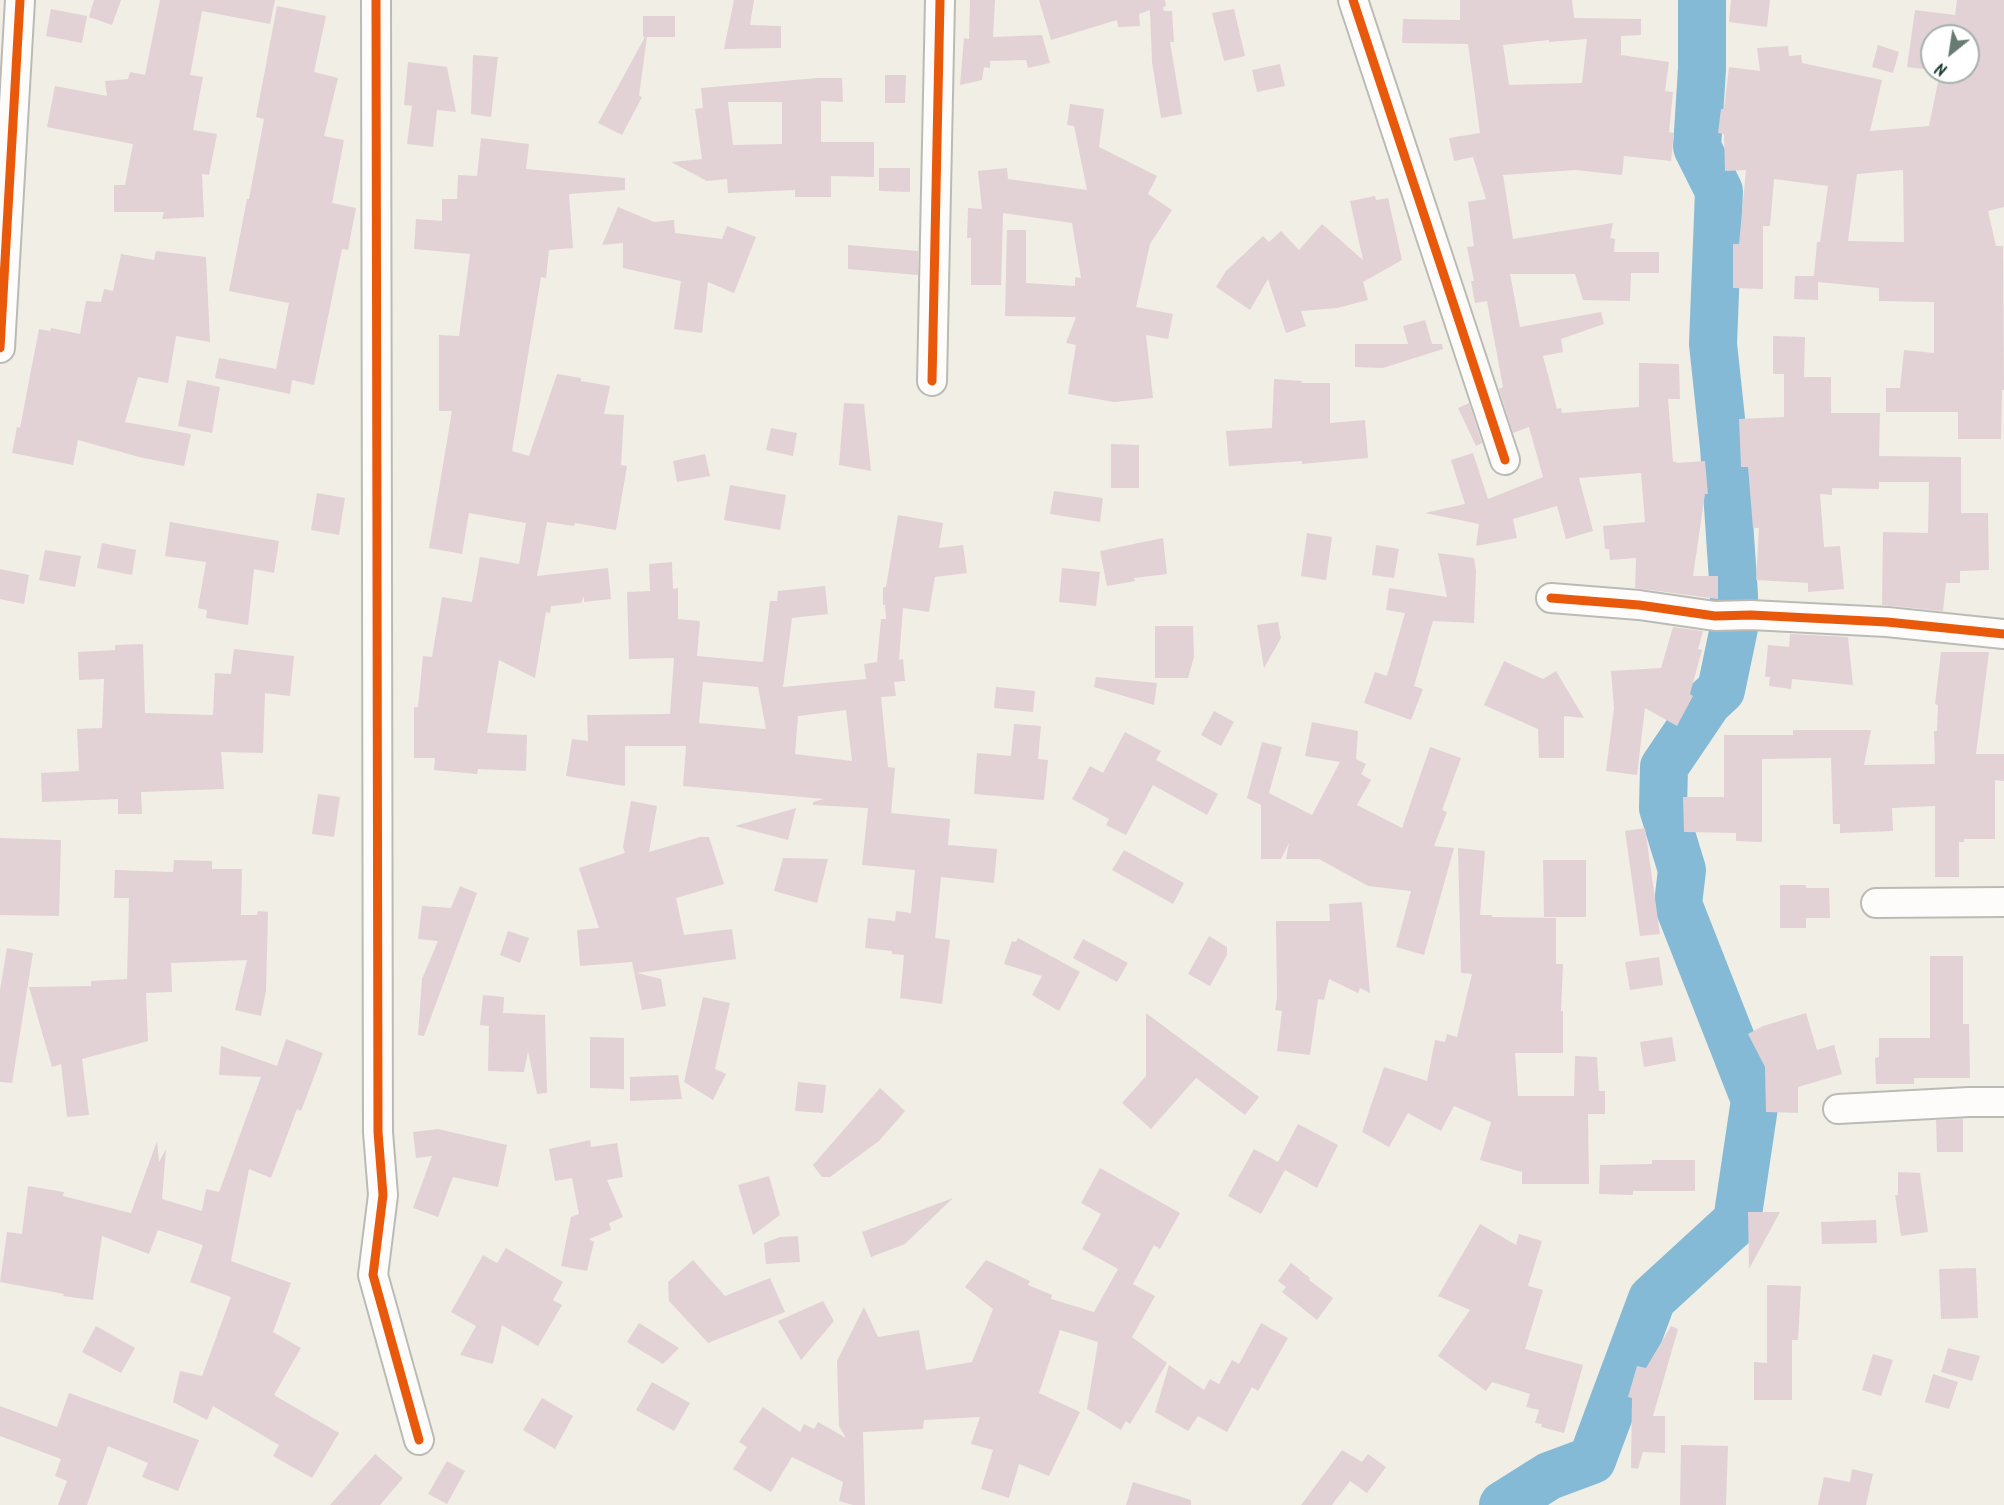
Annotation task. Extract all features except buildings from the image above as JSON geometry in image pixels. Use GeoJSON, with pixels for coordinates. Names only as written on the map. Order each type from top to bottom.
{"type":"FeatureCollection","features":[{"type":"Feature","properties":{"kind":"street"},"geometry":{"type":"LineString","coordinates":[[0,348],[20,0]]}},
{"type":"Feature","properties":{"kind":"street"},"geometry":{"type":"LineString","coordinates":[[376,0],[378,1132],[382,1195],[373,1275],[419,1440]]}},
{"type":"Feature","properties":{"kind":"street"},"geometry":{"type":"LineString","coordinates":[[932,381],[940,0]]}},
{"type":"Feature","properties":{"kind":"street"},"geometry":{"type":"LineString","coordinates":[[1353,0],[1505,460]]}},
{"type":"Feature","properties":{"kind":"street"},"geometry":{"type":"LineString","coordinates":[[1551,598],[1639,605],[1715,616],[1751,615],[1887,622],[2004,634]]}},
{"type":"Feature","properties":{"kind":"street"},"geometry":{"type":"LineString","coordinates":[[1876,903],[2004,902]]}},
{"type":"Feature","properties":{"kind":"street"},"geometry":{"type":"LineString","coordinates":[[1838,1109],[2004,1102]]}},
{"type":"Feature","properties":{"kind":"waterway"},"geometry":{"type":"LineString","coordinates":[[1503,1505],[1549,1476],[1592,1460],[1652,1299],[1737,1221],[1755,1100],[1678,904],[1682,870],[1663,808],[1664,767],[1708,702],[1721,690],[1734,628],[1734,595],[1724,447],[1713,344],[1719,191],[1697,147],[1702,69],[1702,0]]}},
{"type":"Feature","properties":{"kind":"cycle path"},"geometry":{"type":"LineString","coordinates":[[0,348],[20,0]]}},
{"type":"Feature","properties":{"kind":"cycle path"},"geometry":{"type":"LineString","coordinates":[[376,0],[378,1132],[383,1195],[373,1275],[419,1440]]}},
{"type":"Feature","properties":{"kind":"cycle path"},"geometry":{"type":"LineString","coordinates":[[932,381],[940,0]]}},
{"type":"Feature","properties":{"kind":"cycle path"},"geometry":{"type":"LineString","coordinates":[[1353,0],[1505,460]]}},
{"type":"Feature","properties":{"kind":"cycle path"},"geometry":{"type":"LineString","coordinates":[[1551,598],[1639,605],[1715,616],[1751,615],[1887,622],[2004,634]]}}]}
